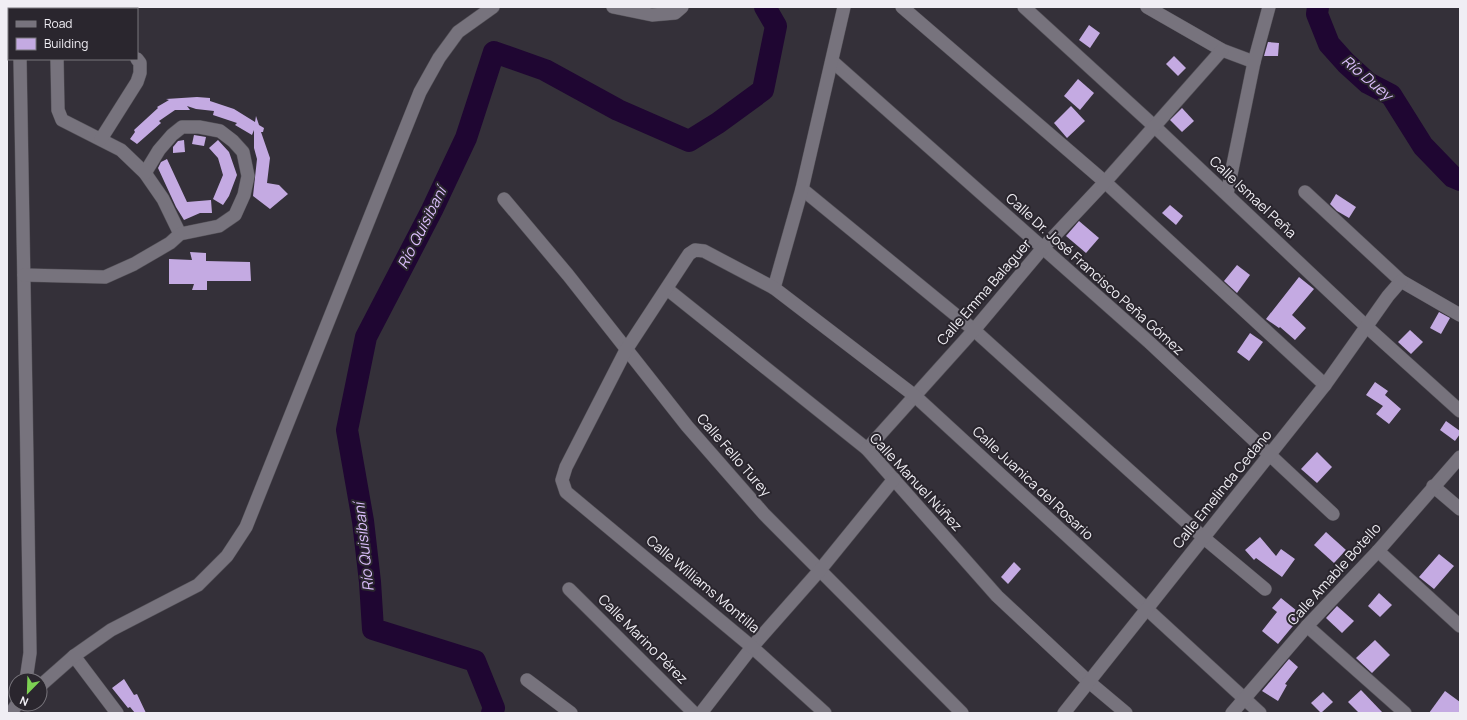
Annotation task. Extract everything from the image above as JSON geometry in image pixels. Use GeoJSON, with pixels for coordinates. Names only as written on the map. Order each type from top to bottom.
{"type":"FeatureCollection","features":[{"type":"Feature","properties":{"kind":"street"},"geometry":{"type":"LineString","coordinates":[[48,679],[74,656],[111,630],[198,585],[227,556],[246,527],[420,92],[439,58],[458,32],[494,7]]}},
{"type":"Feature","properties":{"kind":"street"},"geometry":{"type":"LineString","coordinates":[[613,7],[652,16],[674,13],[682,7]]}},
{"type":"Feature","properties":{"kind":"street"},"geometry":{"type":"LineString","coordinates":[[774,288],[802,189],[844,7]]}},
{"type":"Feature","properties":{"kind":"street"},"geometry":{"type":"LineString","coordinates":[[902,7],[1105,182],[1325,385]]}},
{"type":"Feature","properties":{"kind":"street","name":"Calle Ismael Peña"},"geometry":{"type":"LineString","coordinates":[[1024,7],[1227,194],[1366,327],[1460,411]]}},
{"type":"Feature","properties":{"kind":"street"},"geometry":{"type":"LineString","coordinates":[[1147,7],[1222,50],[1254,62]]}},
{"type":"Feature","properties":{"kind":"street"},"geometry":{"type":"LineString","coordinates":[[1227,194],[1254,62],[1269,7]]}},
{"type":"Feature","properties":{"kind":"street","name":"Calle Emma Balaguer"},"geometry":{"type":"LineString","coordinates":[[867,449],[974,330],[1042,249],[1105,182],[1222,50]]}},
{"type":"Feature","properties":{"kind":"street"},"geometry":{"type":"LineString","coordinates":[[20,60],[30,652],[27,672]]}},
{"type":"Feature","properties":{"kind":"street"},"geometry":{"type":"LineString","coordinates":[[57,60],[58,110],[62,120],[69,125],[101,139],[121,150],[145,173],[163,199],[180,234]]}},
{"type":"Feature","properties":{"kind":"street"},"geometry":{"type":"LineString","coordinates":[[101,139],[137,82],[140,73],[140,63],[138,60]]}},
{"type":"Feature","properties":{"kind":"street","name":"Calle Dr. José Francisco Peña Gómez"},"geometry":{"type":"LineString","coordinates":[[832,61],[1042,249],[1149,342],[1269,456],[1333,514]]}},
{"type":"Feature","properties":{"kind":"street"},"geometry":{"type":"LineString","coordinates":[[24,275],[105,277],[134,264],[170,243],[180,234],[219,226],[235,214],[244,195],[248,176],[243,152],[233,141],[220,131],[199,127],[182,127],[172,135],[159,150],[145,173]]}},
{"type":"Feature","properties":{"kind":"street"},"geometry":{"type":"LineString","coordinates":[[802,189],[974,330],[1204,538],[1264,589]]}},
{"type":"Feature","properties":{"kind":"street"},"geometry":{"type":"LineString","coordinates":[[1305,192],[1401,281],[1460,316]]}},
{"type":"Feature","properties":{"kind":"street","name":"Calle Fello Turey"},"geometry":{"type":"LineString","coordinates":[[504,199],[568,275],[626,350],[688,426],[764,514],[962,713]]}},
{"type":"Feature","properties":{"kind":"street","name":"Calle Juanica del Rosario"},"geometry":{"type":"LineString","coordinates":[[667,289],[690,254],[695,250],[704,251],[774,288],[915,396],[1260,713]]}},
{"type":"Feature","properties":{"kind":"street","name":"Calle Emelinda Cedano"},"geometry":{"type":"LineString","coordinates":[[1064,713],[1325,385],[1388,296],[1401,281]]}},
{"type":"Feature","properties":{"kind":"street"},"geometry":{"type":"LineString","coordinates":[[626,350],[667,289]]}},
{"type":"Feature","properties":{"kind":"street","name":"Calle Manuel Núñez"},"geometry":{"type":"LineString","coordinates":[[667,289],[867,449],[997,596],[1089,682],[1126,713]]}},
{"type":"Feature","properties":{"kind":"street","name":"Calle Williams Montilla"},"geometry":{"type":"LineString","coordinates":[[626,350],[566,467],[562,480],[566,492],[752,646],[825,713]]}},
{"type":"Feature","properties":{"kind":"street","name":"Calle Amable Botello"},"geometry":{"type":"LineString","coordinates":[[1232,713],[1307,626],[1378,551],[1433,486],[1460,457]]}},
{"type":"Feature","properties":{"kind":"street"},"geometry":{"type":"LineString","coordinates":[[701,713],[752,646],[820,570],[894,479]]}},
{"type":"Feature","properties":{"kind":"street"},"geometry":{"type":"LineString","coordinates":[[1433,486],[1460,509]]}},
{"type":"Feature","properties":{"kind":"street"},"geometry":{"type":"LineString","coordinates":[[1378,551],[1460,626]]}},
{"type":"Feature","properties":{"kind":"street","name":"Calle Marino Pérez"},"geometry":{"type":"LineString","coordinates":[[569,589],[694,713]]}},
{"type":"Feature","properties":{"kind":"street"},"geometry":{"type":"LineString","coordinates":[[1307,626],[1405,713]]}},
{"type":"Feature","properties":{"kind":"street"},"geometry":{"type":"LineString","coordinates":[[74,656],[117,713]]}},
{"type":"Feature","properties":{"kind":"street"},"geometry":{"type":"LineString","coordinates":[[527,680],[571,713]]}},
{"type":"Feature","properties":{"kind":"building"},"geometry":{"type":"Polygon","coordinates":[[[1089,25],[1100,33],[1090,48],[1079,40],[1089,25]]]}},
{"type":"Feature","properties":{"kind":"building"},"geometry":{"type":"Polygon","coordinates":[[[1268,42],[1279,43],[1278,56],[1264,56],[1268,42]]]}},
{"type":"Feature","properties":{"kind":"building"},"geometry":{"type":"Polygon","coordinates":[[[1174,56],[1186,68],[1178,76],[1166,64],[1174,56]]]}},
{"type":"Feature","properties":{"kind":"building"},"geometry":{"type":"Polygon","coordinates":[[[1078,79],[1094,93],[1080,110],[1064,96],[1078,79]]]}},
{"type":"Feature","properties":{"kind":"building"},"geometry":{"type":"Polygon","coordinates":[[[197,97],[210,98],[210,101],[234,109],[255,122],[256,116],[259,125],[264,128],[263,132],[261,132],[270,158],[267,183],[279,185],[288,194],[270,209],[253,196],[257,159],[254,148],[254,130],[252,135],[235,125],[237,123],[213,115],[214,111],[196,109],[187,106],[190,110],[175,110],[159,121],[161,123],[137,144],[130,139],[135,132],[134,130],[158,108],[157,107],[169,100],[166,99],[197,97]]]}},
{"type":"Feature","properties":{"kind":"building"},"geometry":{"type":"Polygon","coordinates":[[[1071,106],[1085,121],[1067,138],[1054,123],[1071,106]]]}},
{"type":"Feature","properties":{"kind":"building"},"geometry":{"type":"Polygon","coordinates":[[[1182,108],[1194,121],[1182,132],[1170,120],[1182,108]]]}},
{"type":"Feature","properties":{"kind":"building"},"geometry":{"type":"Polygon","coordinates":[[[194,135],[206,137],[204,146],[192,144],[194,135]]]}},
{"type":"Feature","properties":{"kind":"building"},"geometry":{"type":"Polygon","coordinates":[[[184,140],[185,152],[173,153],[173,147],[178,141],[184,140]]]}},
{"type":"Feature","properties":{"kind":"building"},"geometry":{"type":"Polygon","coordinates":[[[218,140],[229,152],[237,175],[229,196],[223,205],[213,199],[223,175],[218,158],[209,148],[218,140]]]}},
{"type":"Feature","properties":{"kind":"building"},"geometry":{"type":"Polygon","coordinates":[[[167,159],[187,202],[211,200],[212,213],[200,213],[184,220],[176,207],[158,168],[161,162],[167,159]]]}},
{"type":"Feature","properties":{"kind":"building"},"geometry":{"type":"Polygon","coordinates":[[[1336,194],[1356,207],[1349,218],[1337,211],[1330,204],[1336,194]]]}},
{"type":"Feature","properties":{"kind":"building"},"geometry":{"type":"Polygon","coordinates":[[[1170,205],[1183,216],[1176,225],[1162,213],[1170,205]]]}},
{"type":"Feature","properties":{"kind":"building"},"geometry":{"type":"Polygon","coordinates":[[[1079,221],[1099,238],[1086,253],[1066,236],[1079,221]]]}},
{"type":"Feature","properties":{"kind":"building"},"geometry":{"type":"Polygon","coordinates":[[[190,252],[206,253],[206,261],[250,262],[251,281],[207,281],[207,290],[192,290],[194,284],[169,284],[169,259],[192,260],[190,252]]]}},
{"type":"Feature","properties":{"kind":"building"},"geometry":{"type":"Polygon","coordinates":[[[1237,265],[1250,275],[1237,293],[1224,281],[1237,265]]]}},
{"type":"Feature","properties":{"kind":"building"},"geometry":{"type":"Polygon","coordinates":[[[1299,277],[1314,289],[1292,315],[1306,328],[1295,340],[1280,327],[1279,328],[1266,319],[1299,277]]]}},
{"type":"Feature","properties":{"kind":"building"},"geometry":{"type":"Polygon","coordinates":[[[1439,312],[1450,318],[1441,334],[1430,328],[1439,312]]]}},
{"type":"Feature","properties":{"kind":"building"},"geometry":{"type":"Polygon","coordinates":[[[1410,330],[1423,342],[1411,354],[1398,342],[1410,330]]]}},
{"type":"Feature","properties":{"kind":"building"},"geometry":{"type":"Polygon","coordinates":[[[1250,333],[1263,342],[1249,361],[1237,352],[1250,333]]]}},
{"type":"Feature","properties":{"kind":"building"},"geometry":{"type":"Polygon","coordinates":[[[1375,382],[1388,391],[1385,395],[1401,409],[1389,424],[1376,414],[1383,406],[1366,395],[1375,382]]]}},
{"type":"Feature","properties":{"kind":"building"},"geometry":{"type":"Polygon","coordinates":[[[1446,421],[1460,431],[1460,434],[1455,441],[1440,430],[1446,421]]]}},
{"type":"Feature","properties":{"kind":"building"},"geometry":{"type":"Polygon","coordinates":[[[1317,452],[1332,467],[1317,483],[1301,469],[1317,452]]]}},
{"type":"Feature","properties":{"kind":"building"},"geometry":{"type":"Polygon","coordinates":[[[1326,532],[1346,550],[1334,563],[1314,545],[1326,532]]]}},
{"type":"Feature","properties":{"kind":"building"},"geometry":{"type":"Polygon","coordinates":[[[1260,537],[1276,556],[1281,549],[1295,559],[1282,577],[1256,558],[1254,560],[1245,550],[1260,537]]]}},
{"type":"Feature","properties":{"kind":"building"},"geometry":{"type":"Polygon","coordinates":[[[1439,554],[1454,566],[1434,589],[1419,577],[1439,554]]]}},
{"type":"Feature","properties":{"kind":"building"},"geometry":{"type":"Polygon","coordinates":[[[1014,562],[1021,569],[1008,584],[1001,577],[1014,562]]]}},
{"type":"Feature","properties":{"kind":"building"},"geometry":{"type":"Polygon","coordinates":[[[1379,593],[1392,605],[1380,617],[1368,606],[1379,593]]]}},
{"type":"Feature","properties":{"kind":"building"},"geometry":{"type":"Polygon","coordinates":[[[1281,598],[1302,615],[1278,644],[1262,631],[1277,612],[1272,608],[1281,598]]]}},
{"type":"Feature","properties":{"kind":"building"},"geometry":{"type":"Polygon","coordinates":[[[1337,606],[1354,621],[1342,633],[1326,618],[1337,606]]]}},
{"type":"Feature","properties":{"kind":"building"},"geometry":{"type":"Polygon","coordinates":[[[1375,640],[1390,655],[1372,673],[1356,658],[1375,640]]]}},
{"type":"Feature","properties":{"kind":"building"},"geometry":{"type":"Polygon","coordinates":[[[1289,659],[1298,667],[1285,684],[1287,685],[1278,701],[1262,691],[1289,659]]]}},
{"type":"Feature","properties":{"kind":"building"},"geometry":{"type":"Polygon","coordinates":[[[124,679],[134,695],[137,694],[146,713],[135,713],[130,707],[128,708],[112,688],[124,679]]]}},
{"type":"Feature","properties":{"kind":"building"},"geometry":{"type":"Polygon","coordinates":[[[1361,690],[1383,713],[1359,713],[1348,702],[1361,690]]]}},
{"type":"Feature","properties":{"kind":"building"},"geometry":{"type":"Polygon","coordinates":[[[1445,691],[1460,702],[1460,713],[1429,713],[1445,691]]]}},
{"type":"Feature","properties":{"kind":"building"},"geometry":{"type":"Polygon","coordinates":[[[1323,692],[1333,702],[1321,713],[1311,703],[1323,692]]]}},
{"type":"Feature","properties":{"kind":"waterway","name":"Río Quisibaní"},"geometry":{"type":"LineString","coordinates":[[492,713],[494,708],[475,661],[373,629],[370,582],[363,521],[347,430],[366,337],[432,210],[466,138],[494,52],[545,70],[618,110],[689,141],[718,123],[763,90],[776,26],[765,7]]}},
{"type":"Feature","properties":{"kind":"waterway","name":"Río Duey"},"geometry":{"type":"LineString","coordinates":[[1318,7],[1317,14],[1329,44],[1346,63],[1368,83],[1391,95],[1423,146],[1453,177],[1460,180]]}}]}
